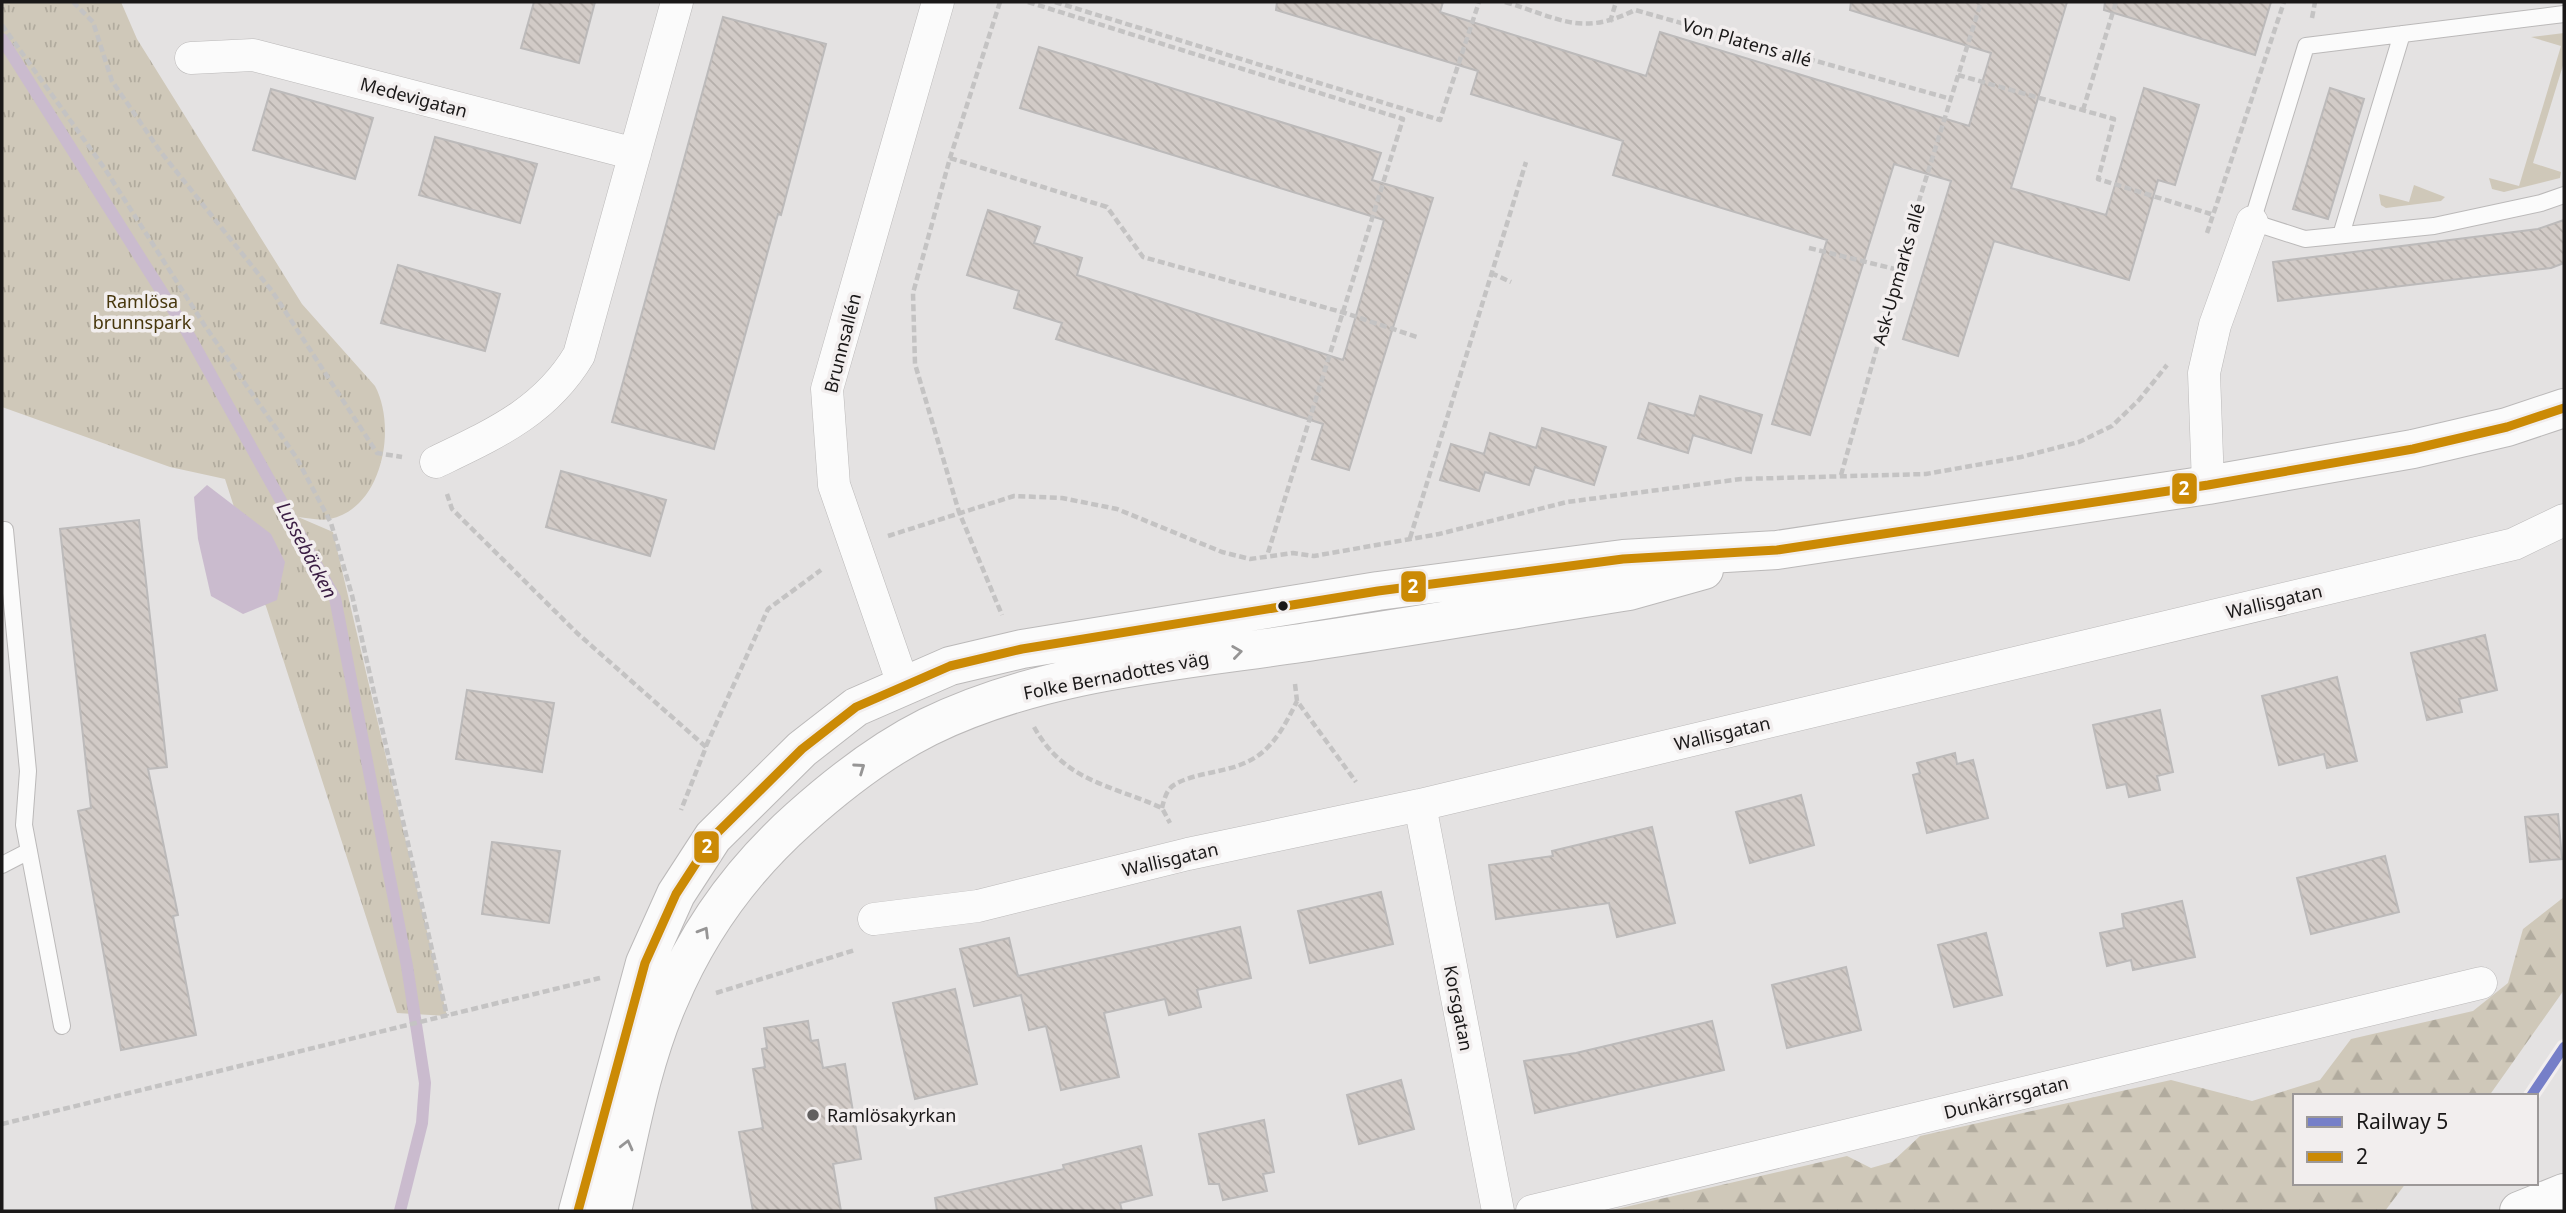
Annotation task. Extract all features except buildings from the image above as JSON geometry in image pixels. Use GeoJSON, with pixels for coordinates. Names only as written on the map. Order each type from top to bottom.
{"type":"FeatureCollection","features":[{"type":"Feature","properties":{"kind":"street"},"geometry":{"type":"LineString","coordinates":[[436,462],[499,431],[545,400],[564,381],[579,355],[677,2]]}},
{"type":"Feature","properties":{"kind":"street","name":"Brunnsallén"},"geometry":{"type":"LineString","coordinates":[[903,684],[834,485],[827,389],[938,2]]}},
{"type":"Feature","properties":{"kind":"street","name":"Medevigatan"},"geometry":{"type":"LineString","coordinates":[[191,58],[253,55],[635,154]]}},
{"type":"Feature","properties":{"kind":"street"},"geometry":{"type":"LineString","coordinates":[[2208,485],[2204,373],[2215,325],[2252,222]]}},
{"type":"Feature","properties":{"kind":"street","name":"Folke Bernadottes väg"},"geometry":{"type":"LineString","coordinates":[[578,1211],[645,963],[661,924],[690,870],[713,837],[802,749],[856,707],[903,684],[950,666],[1022,649],[1310,601],[1623,559],[1777,550],[2208,485],[2413,449],[2507,427],[2564,408]]}},
{"type":"Feature","properties":{"kind":"street","name":"Wallisgatan"},"geometry":{"type":"LineString","coordinates":[[874,919],[978,906],[1188,854],[1420,805],[2514,544],[2564,520]]}},
{"type":"Feature","properties":{"kind":"street","name":"Folke Bernadottes väg"},"geometry":{"type":"LineString","coordinates":[[612,1211],[652,1048],[668,1002],[699,941],[733,889],[770,845],[838,783],[880,754],[929,727],[984,704],[1060,682],[1143,666],[1629,591],[1777,550]]}},
{"type":"Feature","properties":{"kind":"street","name":"Korsgatan"},"geometry":{"type":"LineString","coordinates":[[1420,805],[1499,1211]]}},
{"type":"Feature","properties":{"kind":"street","name":"Dunkärrsgatan"},"geometry":{"type":"LineString","coordinates":[[1532,1211],[2481,983]]}},
{"type":"Feature","properties":{"kind":"lane"},"geometry":{"type":"LineString","coordinates":[[2564,14],[2306,46],[2252,222],[2305,239],[2434,226],[2564,195]]}},
{"type":"Feature","properties":{"kind":"lane"},"geometry":{"type":"LineString","coordinates":[[2341,235],[2402,34]]}},
{"type":"Feature","properties":{"kind":"lane"},"geometry":{"type":"LineString","coordinates":[[5,530],[28,771],[24,825],[62,1026]]}},
{"type":"Feature","properties":{"kind":"lane"},"geometry":{"type":"LineString","coordinates":[[2,864],[29,850]]}},
{"type":"Feature","properties":{"kind":"path"},"geometry":{"type":"LineString","coordinates":[[73,2],[93,22],[112,81],[160,151],[272,291],[377,453],[436,462],[452,509],[577,633],[706,747]]}},
{"type":"Feature","properties":{"kind":"path"},"geometry":{"type":"LineString","coordinates":[[1000,2],[950,159],[913,293],[915,364],[960,512],[1004,620]]}},
{"type":"Feature","properties":{"kind":"path"},"geometry":{"type":"LineString","coordinates":[[1028,2],[1403,120],[1345,313],[1267,556]]}},
{"type":"Feature","properties":{"kind":"path"},"geometry":{"type":"LineString","coordinates":[[1055,2],[1440,120],[1479,2]]}},
{"type":"Feature","properties":{"kind":"path","name":"Von Platens allé"},"geometry":{"type":"LineString","coordinates":[[1505,2],[1583,26],[1609,23],[1635,10],[1951,99]]}},
{"type":"Feature","properties":{"kind":"path"},"geometry":{"type":"LineString","coordinates":[[1609,23],[1616,2]]}},
{"type":"Feature","properties":{"kind":"path","name":"Ask-Upmarks allé"},"geometry":{"type":"LineString","coordinates":[[1841,475],[1899,270],[1981,2]]}},
{"type":"Feature","properties":{"kind":"path"},"geometry":{"type":"LineString","coordinates":[[2083,110],[2116,2]]}},
{"type":"Feature","properties":{"kind":"path"},"geometry":{"type":"LineString","coordinates":[[2205,241],[2211,214],[2284,2]]}},
{"type":"Feature","properties":{"kind":"path"},"geometry":{"type":"LineString","coordinates":[[2,25],[105,169],[205,326],[296,457],[331,523],[352,595],[447,1016]]}},
{"type":"Feature","properties":{"kind":"path"},"geometry":{"type":"LineString","coordinates":[[1958,75],[2114,119],[2098,179],[2211,214]]}},
{"type":"Feature","properties":{"kind":"path"},"geometry":{"type":"LineString","coordinates":[[950,159],[1107,207],[1143,257],[1345,313],[1417,337]]}},
{"type":"Feature","properties":{"kind":"path"},"geometry":{"type":"LineString","coordinates":[[1409,538],[1526,162]]}},
{"type":"Feature","properties":{"kind":"path"},"geometry":{"type":"LineString","coordinates":[[1809,248],[1899,270]]}},
{"type":"Feature","properties":{"kind":"path"},"geometry":{"type":"LineString","coordinates":[[1491,273],[1511,282]]}},
{"type":"Feature","properties":{"kind":"path"},"geometry":{"type":"LineString","coordinates":[[875,540],[1014,496],[1062,498],[1140,517],[1222,552],[1250,559],[1293,552],[1314,556],[1439,534],[1567,502],[1741,479],[1926,474],[2021,457],[2079,442],[2112,426],[2139,400],[2169,361]]}},
{"type":"Feature","properties":{"kind":"path"},"geometry":{"type":"LineString","coordinates":[[679,816],[706,747],[768,609],[821,570]]}},
{"type":"Feature","properties":{"kind":"path"},"geometry":{"type":"LineString","coordinates":[[1295,682],[1297,701],[1379,814]]}},
{"type":"Feature","properties":{"kind":"path"},"geometry":{"type":"LineString","coordinates":[[1162,808],[1165,796],[1174,785],[1228,770],[1259,755],[1283,727],[1297,701]]}},
{"type":"Feature","properties":{"kind":"path"},"geometry":{"type":"LineString","coordinates":[[1030,718],[1047,750],[1065,767],[1162,808],[1188,854]]}},
{"type":"Feature","properties":{"kind":"path"},"geometry":{"type":"LineString","coordinates":[[715,993],[858,949],[867,941],[874,919]]}},
{"type":"Feature","properties":{"kind":"path"},"geometry":{"type":"LineString","coordinates":[[2,1124],[610,976]]}},
{"type":"Feature","properties":{"kind":"green space","name":"Ramlösa brunnspark"},"geometry":{"type":"Polygon","coordinates":[[[2,2],[121,2],[137,39],[302,304],[375,386],[382,403],[385,423],[381,464],[373,483],[362,499],[348,512],[326,520],[298,517],[333,532],[447,1016],[397,1013],[225,479],[170,467],[2,407],[2,2]]]}},
{"type":"Feature","properties":{"kind":"green space"},"geometry":{"type":"Polygon","coordinates":[[[2564,33],[2564,62],[2533,163],[2561,172],[2560,178],[2504,192],[2492,189],[2489,178],[2519,186],[2561,46],[2531,37],[2564,33]]]}},
{"type":"Feature","properties":{"kind":"green space"},"geometry":{"type":"Polygon","coordinates":[[[2414,185],[2445,197],[2441,201],[2386,208],[2381,205],[2379,194],[2409,202],[2414,185]]]}},
{"type":"Feature","properties":{"kind":"green space"},"geometry":{"type":"Polygon","coordinates":[[[2564,897],[2564,990],[2490,1094],[2293,1094],[2293,1185],[2404,1185],[2385,1211],[1608,1211],[1847,1156],[1871,1168],[1892,1162],[1920,1136],[2171,1080],[2252,1101],[2320,1080],[2351,1039],[2473,1011],[2508,983],[2523,929],[2564,897]]]}},
{"type":"Feature","properties":{"kind":"shaded area"},"geometry":{"type":"Polygon","coordinates":[[[207,485],[271,534],[285,562],[277,600],[243,614],[211,596],[198,539],[194,497],[207,485]]]}},
{"type":"Feature","properties":{"kind":"waterway","name":"Lussebäcken"},"geometry":{"type":"LineString","coordinates":[[2,39],[186,330],[335,598],[407,966],[425,1083],[422,1123],[400,1211]]}},
{"type":"Feature","properties":{"kind":"rail line","name":"5"},"geometry":{"type":"LineString","coordinates":[[2532,1094],[2564,1047]]}},
{"type":"Feature","properties":{"kind":"transit line","name":"2"},"geometry":{"type":"LineString","coordinates":[[578,1211],[645,963],[676,894],[713,837],[802,749],[856,707],[950,666],[1022,649],[1378,591],[1623,559],[1777,550],[2208,485],[2413,449],[2507,427],[2564,408]]}},
{"type":"Feature","properties":{"kind":"place","name":"Ramlösakyrkan"},"geometry":{"type":"Point","coordinates":[813,1115]}}]}
